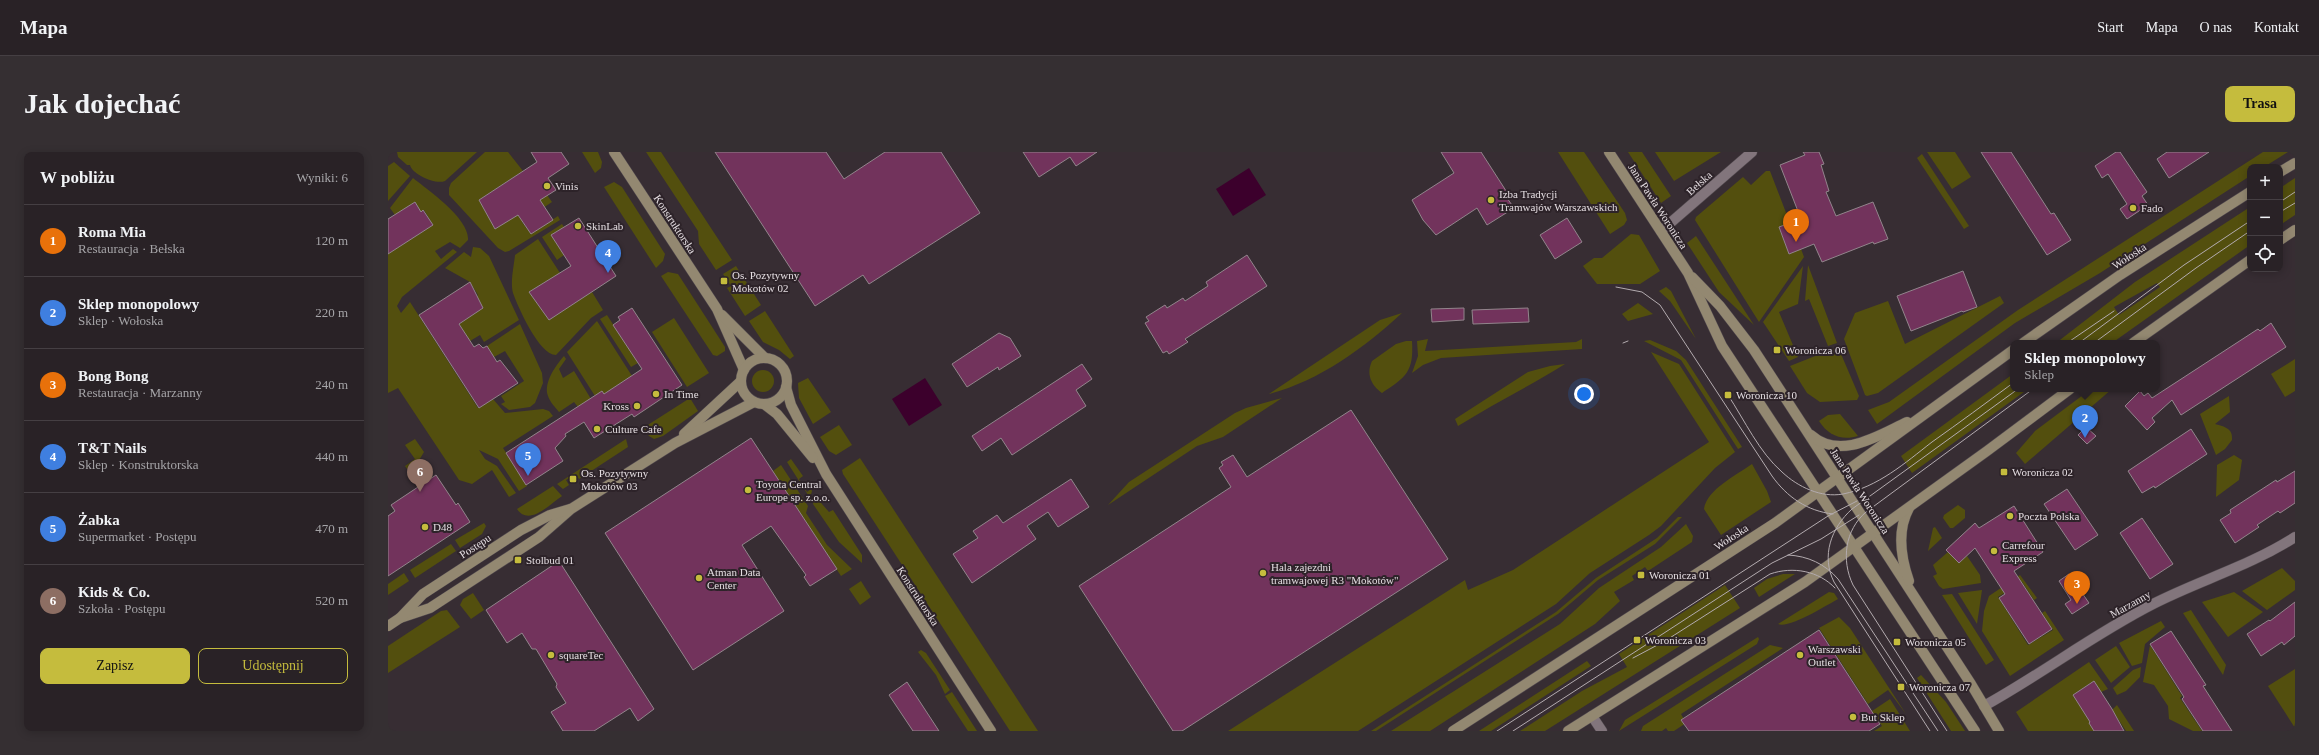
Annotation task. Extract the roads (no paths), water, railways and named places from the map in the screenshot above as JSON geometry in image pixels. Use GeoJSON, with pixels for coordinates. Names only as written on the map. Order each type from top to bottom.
{"type":"FeatureCollection","features":[{"type":"Feature","properties":{"kind":"street","name":"Konstruktorska"},"geometry":{"type":"LineString","coordinates":[[614,152],[716,309],[744,370]]}},
{"type":"Feature","properties":{"kind":"street","name":"Jana Pawła Woronicza"},"geometry":{"type":"LineString","coordinates":[[1609,152],[1688,273],[1717,337],[1817,492],[1855,547],[1975,731]]}},
{"type":"Feature","properties":{"kind":"street","name":"Bełska"},"geometry":{"type":"LineString","coordinates":[[1660,231],[1752,152]]}},
{"type":"Feature","properties":{"kind":"street"},"geometry":{"type":"LineString","coordinates":[[2283,170],[2295,163]]}},
{"type":"Feature","properties":{"kind":"street","name":"Wołoska"},"geometry":{"type":"LineString","coordinates":[[2027,340],[2120,276],[2247,194]]}},
{"type":"Feature","properties":{"kind":"street"},"geometry":{"type":"LineString","coordinates":[[2283,238],[2295,230]]}},
{"type":"Feature","properties":{"kind":"street"},"geometry":{"type":"LineString","coordinates":[[2137,340],[2247,262]]}},
{"type":"Feature","properties":{"kind":"street","name":"Jana Pawła Woronicza"},"geometry":{"type":"LineString","coordinates":[[1688,273],[1720,306],[1747,339],[1915,598],[1999,731]]}},
{"type":"Feature","properties":{"kind":"street","name":"Konstruktorska"},"geometry":{"type":"LineString","coordinates":[[716,309],[765,358]]}},
{"type":"Feature","properties":{"kind":"street","name":"Wołoska"},"geometry":{"type":"LineString","coordinates":[[1454,731],[1775,523],[2010,352]]}},
{"type":"Feature","properties":{"kind":"street"},"geometry":{"type":"LineString","coordinates":[[765,358],[776,362],[781,367],[785,374],[786,387],[776,400],[759,403],[745,394],[740,382],[744,370],[754,360],[765,358]]}},
{"type":"Feature","properties":{"kind":"street","name":"Postępu"},"geometry":{"type":"LineString","coordinates":[[675,443],[740,382]]}},
{"type":"Feature","properties":{"kind":"street","name":"Konstruktorska"},"geometry":{"type":"LineString","coordinates":[[786,387],[791,405],[826,474],[991,731]]}},
{"type":"Feature","properties":{"kind":"street"},"geometry":{"type":"LineString","coordinates":[[1568,731],[1769,605],[1855,547],[2066,392]]}},
{"type":"Feature","properties":{"kind":"street","name":"Konstruktorska"},"geometry":{"type":"LineString","coordinates":[[759,403],[776,414],[826,474]]}},
{"type":"Feature","properties":{"kind":"street","name":"Postępu"},"geometry":{"type":"LineString","coordinates":[[400,618],[430,608],[539,537],[571,509],[675,443],[759,403]]}},
{"type":"Feature","properties":{"kind":"street"},"geometry":{"type":"LineString","coordinates":[[1806,431],[1813,437],[1828,444],[1853,445],[1926,413]]}},
{"type":"Feature","properties":{"kind":"street"},"geometry":{"type":"LineString","coordinates":[[1909,508],[1904,519],[1902,532],[1902,557],[1915,598]]}},
{"type":"Feature","properties":{"kind":"street","name":"Postępu"},"geometry":{"type":"LineString","coordinates":[[388,626],[400,618],[423,594],[521,530],[550,515],[571,509]]}},
{"type":"Feature","properties":{"kind":"street","name":"Marzanny"},"geometry":{"type":"LineString","coordinates":[[1984,706],[2137,613],[2178,592],[2233,571],[2295,537]]}},
{"type":"Feature","properties":{"kind":"street"},"geometry":{"type":"LineString","coordinates":[[1592,716],[1602,731]]}},
{"type":"Feature","properties":{"kind":"tram line"},"geometry":{"type":"LineString","coordinates":[[2283,200],[2295,192]]}},
{"type":"Feature","properties":{"kind":"tram line"},"geometry":{"type":"LineString","coordinates":[[2283,210],[2295,203]]}},
{"type":"Feature","properties":{"kind":"tram line"},"geometry":{"type":"LineString","coordinates":[[2083,340],[2184,265],[2247,223]]}},
{"type":"Feature","properties":{"kind":"tram line"},"geometry":{"type":"LineString","coordinates":[[2098,340],[2196,268],[2247,233]]}},
{"type":"Feature","properties":{"kind":"tram line"},"geometry":{"type":"LineString","coordinates":[[1616,287],[1642,292],[1660,305],[1778,484],[1798,502],[1815,510],[1833,514]]}},
{"type":"Feature","properties":{"kind":"tram line"},"geometry":{"type":"LineString","coordinates":[[2071,340],[2114,311]]}},
{"type":"Feature","properties":{"kind":"tram line"},"geometry":{"type":"LineString","coordinates":[[1623,343],[1628,341]]}},
{"type":"Feature","properties":{"kind":"tram line"},"geometry":{"type":"LineString","coordinates":[[1728,395],[1759,446],[1782,472],[1803,487],[1818,493],[1835,495],[1856,491],[1879,480],[1912,458],[2010,385]]}},
{"type":"Feature","properties":{"kind":"tram line"},"geometry":{"type":"LineString","coordinates":[[1930,731],[1834,582],[1828,562],[1830,543],[1838,525],[1852,509],[2014,392]]}},
{"type":"Feature","properties":{"kind":"tram line"},"geometry":{"type":"LineString","coordinates":[[1947,731],[1853,585],[1849,575],[1846,556],[1849,536],[1853,527],[1866,512],[2029,392]]}},
{"type":"Feature","properties":{"kind":"tram line"},"geometry":{"type":"LineString","coordinates":[[1497,731],[1828,516],[1857,501]]}},
{"type":"Feature","properties":{"kind":"tram line"},"geometry":{"type":"LineString","coordinates":[[1513,731],[1772,563],[1821,539],[1859,515]]}},
{"type":"Feature","properties":{"kind":"tram line"},"geometry":{"type":"LineString","coordinates":[[1788,555],[1802,557],[1816,562],[1828,569],[1838,579],[1938,731]]}},
{"type":"Feature","properties":{"kind":"tram line"},"geometry":{"type":"LineString","coordinates":[[1633,658],[1665,641],[1770,574],[1788,570],[1796,570],[1813,574],[1829,582],[1835,588]]}},
{"type":"Feature","properties":{"kind":"place","name":"Vinis"},"geometry":{"type":"Point","coordinates":[547,186]}},
{"type":"Feature","properties":{"kind":"place","name":"Izba Tradycji Tramwajów Warszawskich"},"geometry":{"type":"Point","coordinates":[1491,200]}},
{"type":"Feature","properties":{"kind":"place","name":"Fado"},"geometry":{"type":"Point","coordinates":[2133,208]}},
{"type":"Feature","properties":{"kind":"place","name":"SkinLab"},"geometry":{"type":"Point","coordinates":[578,226]}},
{"type":"Feature","properties":{"kind":"place","name":"Roma Mia"},"geometry":{"type":"Point","coordinates":[1796,242]}},
{"type":"Feature","properties":{"kind":"place","name":"T&T Nails"},"geometry":{"type":"Point","coordinates":[608,273]}},
{"type":"Feature","properties":{"kind":"place","name":"Os. Pozytywny Mokotów 02"},"geometry":{"type":"Point","coordinates":[724,281]}},
{"type":"Feature","properties":{"kind":"place","name":"Woronicza 06"},"geometry":{"type":"Point","coordinates":[1777,350]}},
{"type":"Feature","properties":{"kind":"place","name":"In Time"},"geometry":{"type":"Point","coordinates":[656,394]}},
{"type":"Feature","properties":{"kind":"place","name":"Woronicza 10"},"geometry":{"type":"Point","coordinates":[1728,395]}},
{"type":"Feature","properties":{"kind":"place","name":"Kross"},"geometry":{"type":"Point","coordinates":[637,406]}},
{"type":"Feature","properties":{"kind":"place","name":"Culture Cafe"},"geometry":{"type":"Point","coordinates":[597,429]}},
{"type":"Feature","properties":{"kind":"place","name":"Sklep monopolowy"},"geometry":{"type":"Point","coordinates":[2085,438]}},
{"type":"Feature","properties":{"kind":"place","name":"Woronicza 02"},"geometry":{"type":"Point","coordinates":[2004,472]}},
{"type":"Feature","properties":{"kind":"place","name":"Żabka"},"geometry":{"type":"Point","coordinates":[528,476]}},
{"type":"Feature","properties":{"kind":"place","name":"Os. Pozytywny Mokotów 03"},"geometry":{"type":"Point","coordinates":[573,479]}},
{"type":"Feature","properties":{"kind":"place","name":"Toyota Central Europe sp. z.o.o."},"geometry":{"type":"Point","coordinates":[748,490]}},
{"type":"Feature","properties":{"kind":"place","name":"Kids & Co."},"geometry":{"type":"Point","coordinates":[420,492]}},
{"type":"Feature","properties":{"kind":"place","name":"Poczta Polska"},"geometry":{"type":"Point","coordinates":[2010,516]}},
{"type":"Feature","properties":{"kind":"place","name":"D48"},"geometry":{"type":"Point","coordinates":[425,527]}},
{"type":"Feature","properties":{"kind":"place","name":"Carrefour Express"},"geometry":{"type":"Point","coordinates":[1994,551]}},
{"type":"Feature","properties":{"kind":"place","name":"Stolbud 01"},"geometry":{"type":"Point","coordinates":[518,560]}},
{"type":"Feature","properties":{"kind":"place","name":"Hala zajezdni tramwajowej R3 \"Mokotów\""},"geometry":{"type":"Point","coordinates":[1263,573]}},
{"type":"Feature","properties":{"kind":"place","name":"Woronicza 01"},"geometry":{"type":"Point","coordinates":[1641,575]}},
{"type":"Feature","properties":{"kind":"place","name":"Atman Data Center"},"geometry":{"type":"Point","coordinates":[699,578]}},
{"type":"Feature","properties":{"kind":"place","name":"Bong Bong"},"geometry":{"type":"Point","coordinates":[2077,604]}},
{"type":"Feature","properties":{"kind":"place","name":"Woronicza 03"},"geometry":{"type":"Point","coordinates":[1637,640]}},
{"type":"Feature","properties":{"kind":"place","name":"Woronicza 05"},"geometry":{"type":"Point","coordinates":[1897,642]}},
{"type":"Feature","properties":{"kind":"place","name":"squareTec"},"geometry":{"type":"Point","coordinates":[551,655]}},
{"type":"Feature","properties":{"kind":"place","name":"Warszawski Outlet"},"geometry":{"type":"Point","coordinates":[1800,655]}},
{"type":"Feature","properties":{"kind":"place","name":"Woronicza 07"},"geometry":{"type":"Point","coordinates":[1901,687]}},
{"type":"Feature","properties":{"kind":"place","name":"But Sklep"},"geometry":{"type":"Point","coordinates":[1853,717]}}]}
